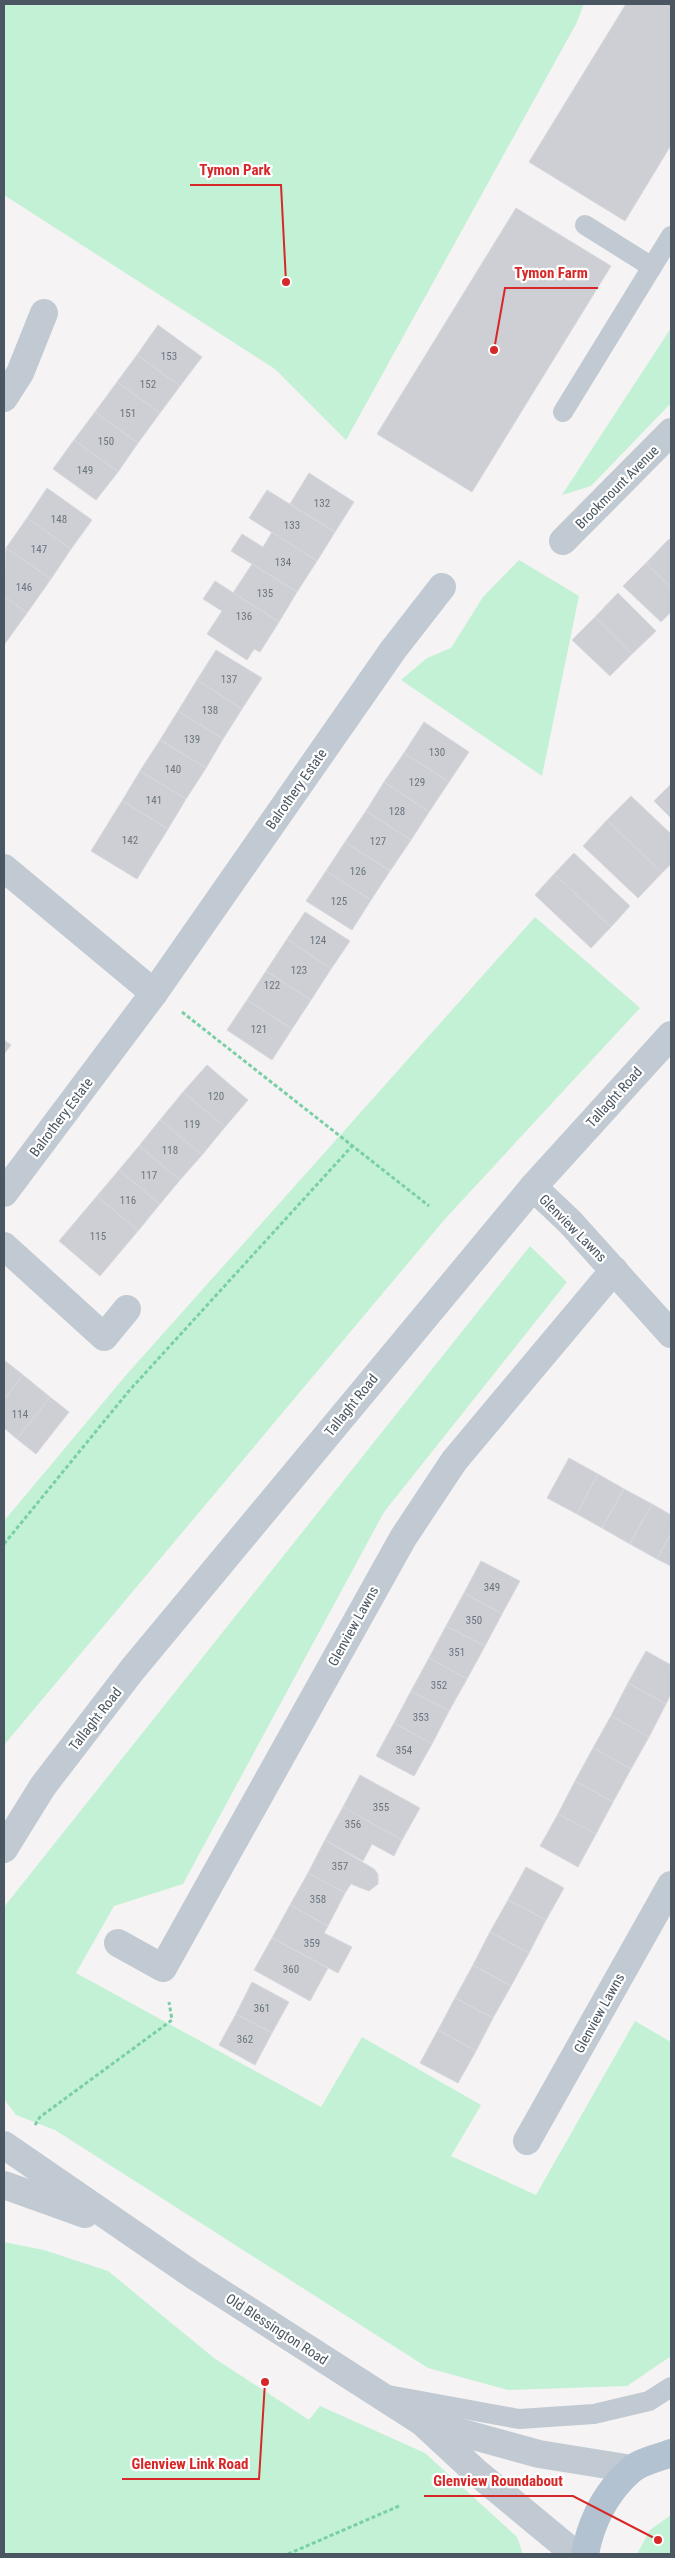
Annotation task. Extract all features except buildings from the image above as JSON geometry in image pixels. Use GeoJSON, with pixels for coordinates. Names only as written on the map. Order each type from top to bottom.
{"type":"FeatureCollection","features":[{"type":"Feature","properties":{"kind":"main road"},"geometry":{"type":"LineString","coordinates":[[585,2554],[589,2531],[602,2503],[632,2468],[671,2453]]}},
{"type":"Feature","properties":{"kind":"street"},"geometry":{"type":"LineString","coordinates":[[4,398],[20,373],[44,313]]}},
{"type":"Feature","properties":{"kind":"street","name":"Brookmount Avenue"},"geometry":{"type":"LineString","coordinates":[[563,541],[671,432]]}},
{"type":"Feature","properties":{"kind":"street","name":"Balrothery Estate"},"geometry":{"type":"LineString","coordinates":[[4,1193],[154,993],[393,650],[442,587]]}},
{"type":"Feature","properties":{"kind":"street"},"geometry":{"type":"LineString","coordinates":[[4,868],[154,993]]}},
{"type":"Feature","properties":{"kind":"street","name":"Tallaght Road"},"geometry":{"type":"LineString","coordinates":[[4,1849],[43,1786],[132,1670],[532,1187],[671,1035]]}},
{"type":"Feature","properties":{"kind":"street","name":"Glenview Lawns"},"geometry":{"type":"LineString","coordinates":[[532,1187],[614,1270],[671,1334]]}},
{"type":"Feature","properties":{"kind":"street"},"geometry":{"type":"LineString","coordinates":[[4,1246],[104,1337],[127,1309]]}},
{"type":"Feature","properties":{"kind":"street","name":"Glenview Lawns"},"geometry":{"type":"LineString","coordinates":[[118,1943],[163,1968],[403,1538],[454,1461],[614,1270]]}},
{"type":"Feature","properties":{"kind":"street","name":"Tallaght Road"},"geometry":{"type":"LineString","coordinates":[[4,1821],[43,1786]]}},
{"type":"Feature","properties":{"kind":"street","name":"Glenview Lawns"},"geometry":{"type":"LineString","coordinates":[[527,2141],[671,1885]]}},
{"type":"Feature","properties":{"kind":"street","name":"Old Blessington Road"},"geometry":{"type":"LineString","coordinates":[[4,2145],[132,2234],[422,2422],[476,2472],[575,2554]]}},
{"type":"Feature","properties":{"kind":"street","name":"Old Blessington Road"},"geometry":{"type":"LineString","coordinates":[[4,2186],[53,2201],[132,2234]]}},
{"type":"Feature","properties":{"kind":"street","name":"Old Blessington Road"},"geometry":{"type":"LineString","coordinates":[[422,2422],[539,2454],[632,2468]]}},
{"type":"Feature","properties":{"kind":"lane"},"geometry":{"type":"LineString","coordinates":[[585,225],[652,267]]}},
{"type":"Feature","properties":{"kind":"lane"},"geometry":{"type":"LineString","coordinates":[[563,412],[671,236]]}},
{"type":"Feature","properties":{"kind":"lane"},"geometry":{"type":"LineString","coordinates":[[376,2393],[519,2419],[594,2414],[649,2401],[671,2387]]}},
{"type":"Feature","properties":{"kind":"path"},"geometry":{"type":"LineString","coordinates":[[177,1008],[429,1206]]}},
{"type":"Feature","properties":{"kind":"path"},"geometry":{"type":"LineString","coordinates":[[4,1544],[128,1392],[353,1145]]}},
{"type":"Feature","properties":{"kind":"path"},"geometry":{"type":"LineString","coordinates":[[32,2131],[40,2116],[172,2020]]}},
{"type":"Feature","properties":{"kind":"path"},"geometry":{"type":"LineString","coordinates":[[288,2554],[398,2506]]}},
{"type":"Feature","properties":{"kind":"green space"},"geometry":{"type":"Polygon","coordinates":[[[4,4],[584,4],[576,24],[346,440],[275,369],[4,195],[4,4]]]}},
{"type":"Feature","properties":{"kind":"green space"},"geometry":{"type":"Polygon","coordinates":[[[671,328],[671,403],[591,486],[562,495],[671,328]]]}},
{"type":"Feature","properties":{"kind":"green space"},"geometry":{"type":"Polygon","coordinates":[[[519,560],[579,596],[542,776],[401,680],[427,658],[451,648],[483,597],[519,560]]]}},
{"type":"Feature","properties":{"kind":"green space"},"geometry":{"type":"Polygon","coordinates":[[[535,917],[640,1008],[445,1219],[4,1745],[4,1521],[127,1374],[535,917]]]}},
{"type":"Feature","properties":{"kind":"green space"},"geometry":{"type":"Polygon","coordinates":[[[530,1246],[567,1282],[384,1512],[183,1884],[114,1906],[76,1973],[321,2107],[362,2037],[481,2105],[451,2156],[536,2195],[635,2021],[671,2042],[671,2356],[627,2386],[508,2390],[428,2368],[55,2130],[16,2115],[4,2099],[4,1907],[530,1246]]]}},
{"type":"Feature","properties":{"kind":"green space"},"geometry":{"type":"Polygon","coordinates":[[[4,2242],[44,2250],[108,2271],[214,2358],[309,2420],[320,2406],[425,2453],[517,2537],[523,2554],[4,2554],[4,2242]]]}},
{"type":"Feature","properties":{"kind":"green space"},"geometry":{"type":"Polygon","coordinates":[[[671,2515],[671,2554],[637,2554],[650,2530],[671,2515]]]}},
{"type":"Feature","properties":{"kind":"place","name":"Tymon Park"},"geometry":{"type":"Point","coordinates":[286,282]}},
{"type":"Feature","properties":{"kind":"place","name":"Tymon Farm"},"geometry":{"type":"Point","coordinates":[494,350]}},
{"type":"Feature","properties":{"kind":"place","name":"Glenview Link Road"},"geometry":{"type":"Point","coordinates":[265,2382]}},
{"type":"Feature","properties":{"kind":"place","name":"Glenview Roundabout"},"geometry":{"type":"Point","coordinates":[658,2540]}}]}
